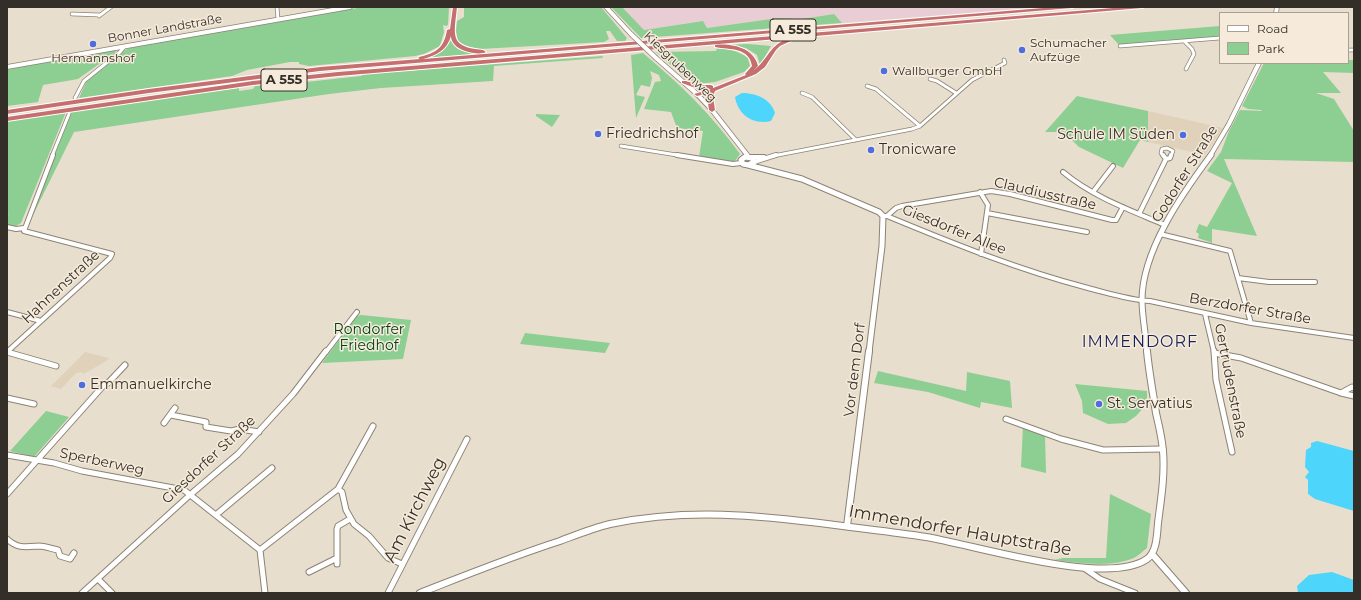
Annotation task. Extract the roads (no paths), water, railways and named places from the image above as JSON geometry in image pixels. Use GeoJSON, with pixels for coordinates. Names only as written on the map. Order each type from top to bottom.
{"type":"FeatureCollection","features":[{"type":"Feature","properties":{"kind":"highway"},"geometry":{"type":"LineString","coordinates":[[396,63],[427,56],[443,48],[447,43],[451,7]]}},
{"type":"Feature","properties":{"kind":"highway"},"geometry":{"type":"LineString","coordinates":[[456,7],[452,36],[455,43],[460,48],[483,52],[539,51]]}},
{"type":"Feature","properties":{"kind":"highway","name":"A 555"},"geometry":{"type":"LineString","coordinates":[[7,112],[270,75],[396,63],[1072,7]]}},
{"type":"Feature","properties":{"kind":"highway","name":"A 555"},"geometry":{"type":"LineString","coordinates":[[7,119],[231,86],[331,75],[1142,7]]}},
{"type":"Feature","properties":{"kind":"highway"},"geometry":{"type":"LineString","coordinates":[[697,94],[758,71],[764,65],[772,50],[777,45],[790,39],[818,34]]}},
{"type":"Feature","properties":{"kind":"highway"},"geometry":{"type":"LineString","coordinates":[[659,47],[716,46],[732,47],[743,50],[752,57],[755,66],[740,79]]}},
{"type":"Feature","properties":{"kind":"highway"},"geometry":{"type":"LineString","coordinates":[[684,82],[698,87],[712,89]]}},
{"type":"Feature","properties":{"kind":"highway"},"geometry":{"type":"LineString","coordinates":[[712,89],[710,96],[712,110]]}},
{"type":"Feature","properties":{"kind":"street"},"geometry":{"type":"LineString","coordinates":[[72,14],[99,16],[111,7]]}},
{"type":"Feature","properties":{"kind":"street"},"geometry":{"type":"LineString","coordinates":[[277,7],[278,19]]}},
{"type":"Feature","properties":{"kind":"street","name":"Bonner Landstraße"},"geometry":{"type":"LineString","coordinates":[[7,67],[350,7]]}},
{"type":"Feature","properties":{"kind":"street","name":"Kiesgrubenweg"},"geometry":{"type":"LineString","coordinates":[[606,7],[631,34],[697,94],[712,110],[748,160]]}},
{"type":"Feature","properties":{"kind":"street"},"geometry":{"type":"LineString","coordinates":[[1120,46],[1219,38]]}},
{"type":"Feature","properties":{"kind":"street"},"geometry":{"type":"LineString","coordinates":[[1184,41],[1192,49],[1194,54],[1186,68]]}},
{"type":"Feature","properties":{"kind":"street"},"geometry":{"type":"LineString","coordinates":[[75,98],[84,81],[120,52],[124,47]]}},
{"type":"Feature","properties":{"kind":"street"},"geometry":{"type":"LineString","coordinates":[[620,146],[733,164],[912,129],[920,126],[972,80],[1005,63],[1004,60]]}},
{"type":"Feature","properties":{"kind":"street","name":"Godorfer Straße"},"geometry":{"type":"LineString","coordinates":[[1142,300],[1152,252],[1160,234],[1190,183],[1213,153],[1259,64]]}},
{"type":"Feature","properties":{"kind":"street"},"geometry":{"type":"LineString","coordinates":[[930,79],[937,81],[956,93]]}},
{"type":"Feature","properties":{"kind":"street"},"geometry":{"type":"LineString","coordinates":[[867,86],[876,89],[920,126]]}},
{"type":"Feature","properties":{"kind":"street"},"geometry":{"type":"LineString","coordinates":[[802,93],[812,97],[856,140]]}},
{"type":"Feature","properties":{"kind":"street"},"geometry":{"type":"LineString","coordinates":[[7,227],[16,229],[24,228],[69,114]]}},
{"type":"Feature","properties":{"kind":"street","name":"Giesdorfer Allee"},"geometry":{"type":"LineString","coordinates":[[748,160],[748,165],[802,179],[879,212],[885,216],[981,254],[1049,278],[1142,300]]}},
{"type":"Feature","properties":{"kind":"street","name":"Giesdorfer Allee"},"geometry":{"type":"LineString","coordinates":[[748,160],[762,169]]}},
{"type":"Feature","properties":{"kind":"street"},"geometry":{"type":"LineString","coordinates":[[1139,214],[1166,160]]}},
{"type":"Feature","properties":{"kind":"street"},"geometry":{"type":"LineString","coordinates":[[1093,192],[1105,175],[1114,166]]}},
{"type":"Feature","properties":{"kind":"street"},"geometry":{"type":"LineString","coordinates":[[1063,172],[1069,178],[1093,192],[1165,225]]}},
{"type":"Feature","properties":{"kind":"street","name":"Claudiusstraße"},"geometry":{"type":"LineString","coordinates":[[885,216],[896,208],[902,206],[991,191],[1010,194],[1112,220],[1116,220],[1123,207]]}},
{"type":"Feature","properties":{"kind":"street"},"geometry":{"type":"LineString","coordinates":[[980,192],[986,201],[987,213],[981,254]]}},
{"type":"Feature","properties":{"kind":"street"},"geometry":{"type":"LineString","coordinates":[[987,213],[1087,232]]}},
{"type":"Feature","properties":{"kind":"street","name":"Vor dem Dorf"},"geometry":{"type":"LineString","coordinates":[[847,526],[885,216]]}},
{"type":"Feature","properties":{"kind":"street","name":"Hahnenstraße"},"geometry":{"type":"LineString","coordinates":[[7,352],[110,258],[112,254],[26,232],[24,228]]}},
{"type":"Feature","properties":{"kind":"street"},"geometry":{"type":"LineString","coordinates":[[1160,234],[1230,251],[1251,323]]}},
{"type":"Feature","properties":{"kind":"street"},"geometry":{"type":"LineString","coordinates":[[1238,278],[1268,282],[1315,282]]}},
{"type":"Feature","properties":{"kind":"street"},"geometry":{"type":"LineString","coordinates":[[1142,300],[1150,379],[1163,449],[1163,476],[1156,542],[1152,554],[1186,593]]}},
{"type":"Feature","properties":{"kind":"street","name":"Berzdorfer Straße"},"geometry":{"type":"LineString","coordinates":[[1142,300],[1251,323],[1354,338]]}},
{"type":"Feature","properties":{"kind":"street"},"geometry":{"type":"LineString","coordinates":[[7,312],[41,321]]}},
{"type":"Feature","properties":{"kind":"street","name":"Giesdorfer Straße"},"geometry":{"type":"LineString","coordinates":[[82,593],[191,494],[238,454],[293,394],[357,312]]}},
{"type":"Feature","properties":{"kind":"street","name":"Gertrudenstraße"},"geometry":{"type":"LineString","coordinates":[[1205,314],[1214,353],[1216,380],[1232,452]]}},
{"type":"Feature","properties":{"kind":"street","name":"Hahnenstraße"},"geometry":{"type":"LineString","coordinates":[[7,352],[56,366]]}},
{"type":"Feature","properties":{"kind":"street"},"geometry":{"type":"LineString","coordinates":[[1214,353],[1241,358],[1341,393],[1354,396]]}},
{"type":"Feature","properties":{"kind":"street"},"geometry":{"type":"LineString","coordinates":[[7,494],[102,386],[108,383],[125,365]]}},
{"type":"Feature","properties":{"kind":"street"},"geometry":{"type":"LineString","coordinates":[[1341,393],[1352,387],[1354,388]]}},
{"type":"Feature","properties":{"kind":"street"},"geometry":{"type":"LineString","coordinates":[[7,398],[34,404]]}},
{"type":"Feature","properties":{"kind":"street"},"geometry":{"type":"LineString","coordinates":[[164,423],[175,408]]}},
{"type":"Feature","properties":{"kind":"street"},"geometry":{"type":"LineString","coordinates":[[171,415],[206,422],[206,427],[231,432],[240,428],[259,432]]}},
{"type":"Feature","properties":{"kind":"street"},"geometry":{"type":"LineString","coordinates":[[1006,419],[1061,439],[1103,450],[1163,449]]}},
{"type":"Feature","properties":{"kind":"street"},"geometry":{"type":"LineString","coordinates":[[265,593],[260,550],[338,489],[373,426]]}},
{"type":"Feature","properties":{"kind":"street","name":"Am Kirchweg"},"geometry":{"type":"LineString","coordinates":[[388,593],[467,440]]}},
{"type":"Feature","properties":{"kind":"street","name":"Sperberweg"},"geometry":{"type":"LineString","coordinates":[[7,455],[35,461],[44,461],[72,466],[82,471],[184,490],[217,514],[260,550]]}},
{"type":"Feature","properties":{"kind":"street"},"geometry":{"type":"LineString","coordinates":[[217,514],[272,468]]}},
{"type":"Feature","properties":{"kind":"street"},"geometry":{"type":"LineString","coordinates":[[338,489],[342,492],[346,510],[350,519],[369,536],[388,558],[402,564]]}},
{"type":"Feature","properties":{"kind":"street","name":"Immendorfer Hauptstraße"},"geometry":{"type":"LineString","coordinates":[[420,593],[582,532],[633,520],[685,514],[716,513],[770,516],[847,526],[927,537],[1054,564],[1084,568],[1123,568],[1147,559],[1152,554]]}},
{"type":"Feature","properties":{"kind":"street"},"geometry":{"type":"LineString","coordinates":[[309,572],[337,560],[337,529],[338,526],[350,519]]}},
{"type":"Feature","properties":{"kind":"street"},"geometry":{"type":"LineString","coordinates":[[7,539],[14,545],[31,548],[40,546],[58,550],[60,556],[70,558],[74,553]]}},
{"type":"Feature","properties":{"kind":"street"},"geometry":{"type":"LineString","coordinates":[[1084,568],[1100,579],[1135,593]]}},
{"type":"Feature","properties":{"kind":"street"},"geometry":{"type":"LineString","coordinates":[[98,579],[112,593]]}},
{"type":"Feature","properties":{"kind":"water"},"geometry":{"type":"Polygon","coordinates":[[[742,93],[758,96],[770,104],[775,113],[771,121],[764,122],[752,120],[743,114],[739,109],[735,97],[742,93]]]}},
{"type":"Feature","properties":{"kind":"water"},"geometry":{"type":"Polygon","coordinates":[[[1317,441],[1354,451],[1354,511],[1315,499],[1308,494],[1308,480],[1305,477],[1309,472],[1305,467],[1306,450],[1311,447],[1311,443],[1317,441]]]}},
{"type":"Feature","properties":{"kind":"water"},"geometry":{"type":"Polygon","coordinates":[[[1332,572],[1354,580],[1354,593],[1298,593],[1297,586],[1309,575],[1332,572]]]}},
{"type":"Feature","properties":{"kind":"place","name":"Hermannshof"},"geometry":{"type":"Point","coordinates":[93,44]}},
{"type":"Feature","properties":{"kind":"place","name":"Schumacher Aufzüge"},"geometry":{"type":"Point","coordinates":[1022,50]}},
{"type":"Feature","properties":{"kind":"place","name":"Wallburger GmbH"},"geometry":{"type":"Point","coordinates":[884,71]}},
{"type":"Feature","properties":{"kind":"place","name":"Friedrichshof"},"geometry":{"type":"Point","coordinates":[598,134]}},
{"type":"Feature","properties":{"kind":"place","name":"Schule IM Süden"},"geometry":{"type":"Point","coordinates":[1183,135]}},
{"type":"Feature","properties":{"kind":"place","name":"Tronicware"},"geometry":{"type":"Point","coordinates":[871,150]}},
{"type":"Feature","properties":{"kind":"place","name":"Emmanuelkirche"},"geometry":{"type":"Point","coordinates":[82,385]}},
{"type":"Feature","properties":{"kind":"place","name":"St. Servatius"},"geometry":{"type":"Point","coordinates":[1099,404]}},
{"type":"Feature","properties":{"kind":"district","name":"IMMENDORF"},"geometry":{"type":"Point","coordinates":[1140,342]}},
{"type":"Feature","properties":{"kind":"park label","name":"Rondorfer Friedhof"},"geometry":{"type":"Point","coordinates":[369,338]}}]}
